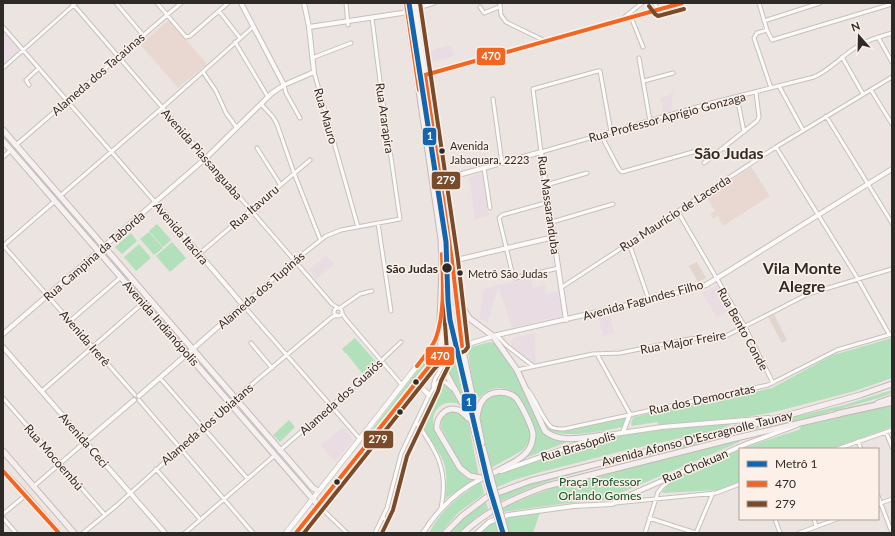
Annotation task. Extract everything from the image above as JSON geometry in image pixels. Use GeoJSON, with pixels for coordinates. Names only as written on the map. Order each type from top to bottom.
{"type":"FeatureCollection","features":[{"type":"Feature","properties":{"kind":"highway","name":"Avenida Afonso D'Escragnolle Taunay"},"geometry":{"type":"LineString","coordinates":[[445,533],[462,516],[487,498],[530,481],[782,417],[860,395],[892,384]]}},
{"type":"Feature","properties":{"kind":"highway","name":"Avenida Afonso D'Escragnolle Taunay"},"geometry":{"type":"LineString","coordinates":[[463,533],[485,515],[512,500],[547,486],[837,414],[892,398]]}},
{"type":"Feature","properties":{"kind":"highway"},"geometry":{"type":"LineString","coordinates":[[837,414],[892,402]]}},
{"type":"Feature","properties":{"kind":"highway"},"geometry":{"type":"LineString","coordinates":[[3,452],[74,533]]}},
{"type":"Feature","properties":{"kind":"highway"},"geometry":{"type":"LineString","coordinates":[[3,471],[59,533]]}},
{"type":"Feature","properties":{"kind":"main road"},"geometry":{"type":"LineString","coordinates":[[406,3],[441,239],[441,355],[443,365],[474,426],[506,533]]}},
{"type":"Feature","properties":{"kind":"main road"},"geometry":{"type":"LineString","coordinates":[[414,6],[441,180],[462,346],[490,492],[502,533]]}},
{"type":"Feature","properties":{"kind":"main road","name":"Avenida Indianópolis"},"geometry":{"type":"LineString","coordinates":[[3,130],[236,398],[318,505]]}},
{"type":"Feature","properties":{"kind":"main road","name":"Avenida Indianópolis"},"geometry":{"type":"LineString","coordinates":[[3,141],[98,252],[231,403],[277,453],[318,491]]}},
{"type":"Feature","properties":{"kind":"main road"},"geometry":{"type":"LineString","coordinates":[[456,304],[463,308],[469,318],[495,336],[517,370],[526,387],[542,426],[550,435],[563,438],[604,435]]}},
{"type":"Feature","properties":{"kind":"main road"},"geometry":{"type":"LineString","coordinates":[[286,533],[432,347],[437,336],[440,319]]}},
{"type":"Feature","properties":{"kind":"main road"},"geometry":{"type":"LineString","coordinates":[[296,533],[415,384],[441,355],[462,346]]}},
{"type":"Feature","properties":{"kind":"main road"},"geometry":{"type":"LineString","coordinates":[[415,384],[429,395]]}},
{"type":"Feature","properties":{"kind":"main road"},"geometry":{"type":"LineString","coordinates":[[476,420],[481,403],[487,396],[499,392],[516,398],[532,429],[533,440],[527,451],[519,458],[488,476]]}},
{"type":"Feature","properties":{"kind":"main road"},"geometry":{"type":"LineString","coordinates":[[474,426],[464,414],[456,409],[446,411],[440,417],[437,425],[439,432],[460,468],[470,476],[481,478]]}},
{"type":"Feature","properties":{"kind":"main road"},"geometry":{"type":"LineString","coordinates":[[360,439],[364,444],[360,452]]}},
{"type":"Feature","properties":{"kind":"street"},"geometry":{"type":"LineString","coordinates":[[116,3],[143,35]]}},
{"type":"Feature","properties":{"kind":"street"},"geometry":{"type":"LineString","coordinates":[[157,3],[184,36],[188,37],[228,3]]}},
{"type":"Feature","properties":{"kind":"street","name":"Alameda dos Tacaúnas"},"geometry":{"type":"LineString","coordinates":[[16,146],[181,3]]}},
{"type":"Feature","properties":{"kind":"street"},"geometry":{"type":"LineString","coordinates":[[241,3],[300,118]]}},
{"type":"Feature","properties":{"kind":"street","name":"Rua Mauro"},"geometry":{"type":"LineString","coordinates":[[304,3],[309,27],[314,72],[358,227]]}},
{"type":"Feature","properties":{"kind":"street"},"geometry":{"type":"LineString","coordinates":[[346,3],[348,23]]}},
{"type":"Feature","properties":{"kind":"street"},"geometry":{"type":"LineString","coordinates":[[309,27],[348,23],[407,12],[414,6],[434,3]]}},
{"type":"Feature","properties":{"kind":"street"},"geometry":{"type":"LineString","coordinates":[[500,3],[499,7],[501,15],[506,22],[546,41]]}},
{"type":"Feature","properties":{"kind":"street"},"geometry":{"type":"LineString","coordinates":[[620,21],[642,3]]}},
{"type":"Feature","properties":{"kind":"street"},"geometry":{"type":"LineString","coordinates":[[654,3],[659,10]]}},
{"type":"Feature","properties":{"kind":"street"},"geometry":{"type":"LineString","coordinates":[[425,75],[682,3]]}},
{"type":"Feature","properties":{"kind":"street"},"geometry":{"type":"LineString","coordinates":[[759,3],[771,40],[892,4]]}},
{"type":"Feature","properties":{"kind":"street"},"geometry":{"type":"LineString","coordinates":[[764,21],[820,3]]}},
{"type":"Feature","properties":{"kind":"street"},"geometry":{"type":"LineString","coordinates":[[3,68],[74,4]]}},
{"type":"Feature","properties":{"kind":"street","name":"Avenida Piassanguaba"},"geometry":{"type":"LineString","coordinates":[[74,4],[118,57],[339,312]]}},
{"type":"Feature","properties":{"kind":"street"},"geometry":{"type":"LineString","coordinates":[[480,7],[484,13],[499,7]]}},
{"type":"Feature","properties":{"kind":"street"},"geometry":{"type":"LineString","coordinates":[[219,11],[240,38]]}},
{"type":"Feature","properties":{"kind":"street"},"geometry":{"type":"LineString","coordinates":[[631,17],[643,47]]}},
{"type":"Feature","properties":{"kind":"street","name":"Rua Ararapira"},"geometry":{"type":"LineString","coordinates":[[372,18],[400,219]]}},
{"type":"Feature","properties":{"kind":"street"},"geometry":{"type":"LineString","coordinates":[[60,196],[162,108],[253,26]]}},
{"type":"Feature","properties":{"kind":"street","name":"Avenida Itacira"},"geometry":{"type":"LineString","coordinates":[[3,27],[286,356],[360,439]]}},
{"type":"Feature","properties":{"kind":"street"},"geometry":{"type":"LineString","coordinates":[[767,30],[757,34],[754,38],[771,88]]}},
{"type":"Feature","properties":{"kind":"street","name":"Rua Professor Aprígio Gonzaga"},"geometry":{"type":"LineString","coordinates":[[433,182],[814,77],[822,73],[859,45],[892,33]]}},
{"type":"Feature","properties":{"kind":"street"},"geometry":{"type":"LineString","coordinates":[[878,37],[892,62]]}},
{"type":"Feature","properties":{"kind":"street"},"geometry":{"type":"LineString","coordinates":[[235,42],[268,97]]}},
{"type":"Feature","properties":{"kind":"street"},"geometry":{"type":"LineString","coordinates":[[312,58],[351,43]]}},
{"type":"Feature","properties":{"kind":"street"},"geometry":{"type":"LineString","coordinates":[[842,57],[864,94]]}},
{"type":"Feature","properties":{"kind":"street"},"geometry":{"type":"LineString","coordinates":[[639,58],[650,121]]}},
{"type":"Feature","properties":{"kind":"street"},"geometry":{"type":"LineString","coordinates":[[29,85],[26,80],[39,68]]}},
{"type":"Feature","properties":{"kind":"street","name":"Rua Massaranduba"},"geometry":{"type":"LineString","coordinates":[[566,320],[533,89],[598,71],[601,73],[611,132]]}},
{"type":"Feature","properties":{"kind":"street"},"geometry":{"type":"LineString","coordinates":[[202,72],[216,91],[226,112],[237,128]]}},
{"type":"Feature","properties":{"kind":"street","name":"Rua Campina da Taborda"},"geometry":{"type":"LineString","coordinates":[[3,334],[206,158],[268,97],[284,86],[314,72]]}},
{"type":"Feature","properties":{"kind":"street"},"geometry":{"type":"LineString","coordinates":[[644,81],[674,73]]}},
{"type":"Feature","properties":{"kind":"street","name":"Rua Maurício de Lacerda"},"geometry":{"type":"LineString","coordinates":[[562,287],[776,147],[892,77]]}},
{"type":"Feature","properties":{"kind":"street"},"geometry":{"type":"LineString","coordinates":[[779,86],[803,130]]}},
{"type":"Feature","properties":{"kind":"street"},"geometry":{"type":"LineString","coordinates":[[871,90],[892,124]]}},
{"type":"Feature","properties":{"kind":"street"},"geometry":{"type":"LineString","coordinates":[[704,163],[757,121],[759,118],[756,92]]}},
{"type":"Feature","properties":{"kind":"street"},"geometry":{"type":"LineString","coordinates":[[737,97],[744,132]]}},
{"type":"Feature","properties":{"kind":"street"},"geometry":{"type":"LineString","coordinates":[[492,99],[502,163]]}},
{"type":"Feature","properties":{"kind":"street"},"geometry":{"type":"LineString","coordinates":[[261,104],[275,120],[320,239]]}},
{"type":"Feature","properties":{"kind":"street"},"geometry":{"type":"LineString","coordinates":[[826,116],[892,223]]}},
{"type":"Feature","properties":{"kind":"street"},"geometry":{"type":"LineString","coordinates":[[602,135],[619,170],[622,172],[693,152]]}},
{"type":"Feature","properties":{"kind":"street"},"geometry":{"type":"LineString","coordinates":[[724,147],[728,152]]}},
{"type":"Feature","properties":{"kind":"street"},"geometry":{"type":"LineString","coordinates":[[776,147],[891,334]]}},
{"type":"Feature","properties":{"kind":"street"},"geometry":{"type":"LineString","coordinates":[[257,148],[280,184]]}},
{"type":"Feature","properties":{"kind":"street"},"geometry":{"type":"LineString","coordinates":[[3,157],[11,150]]}},
{"type":"Feature","properties":{"kind":"street","name":"Rua Itavuru"},"geometry":{"type":"LineString","coordinates":[[199,254],[310,160]]}},
{"type":"Feature","properties":{"kind":"street"},"geometry":{"type":"LineString","coordinates":[[484,168],[490,208]]}},
{"type":"Feature","properties":{"kind":"street","name":"Avenida Fagundes Filho"},"geometry":{"type":"LineString","coordinates":[[462,346],[495,336],[701,287],[892,169]]}},
{"type":"Feature","properties":{"kind":"street"},"geometry":{"type":"LineString","coordinates":[[546,185],[587,173]]}},
{"type":"Feature","properties":{"kind":"street"},"geometry":{"type":"LineString","coordinates":[[3,246],[55,201]]}},
{"type":"Feature","properties":{"kind":"street"},"geometry":{"type":"LineString","coordinates":[[549,202],[502,215],[500,218],[513,276],[516,279],[559,268]]}},
{"type":"Feature","properties":{"kind":"street"},"geometry":{"type":"LineString","coordinates":[[552,222],[613,204]]}},
{"type":"Feature","properties":{"kind":"street","name":"Rua Bento Conde"},"geometry":{"type":"LineString","coordinates":[[678,212],[745,327],[773,383]]}},
{"type":"Feature","properties":{"kind":"street","name":"Alameda dos Tupinás"},"geometry":{"type":"LineString","coordinates":[[33,486],[320,239],[330,234],[358,227],[400,219]]}},
{"type":"Feature","properties":{"kind":"street"},"geometry":{"type":"LineString","coordinates":[[378,223],[391,310]]}},
{"type":"Feature","properties":{"kind":"street"},"geometry":{"type":"LineString","coordinates":[[452,261],[554,237]]}},
{"type":"Feature","properties":{"kind":"street"},"geometry":{"type":"LineString","coordinates":[[629,243],[649,300]]}},
{"type":"Feature","properties":{"kind":"street","name":"Avenida Irerê"},"geometry":{"type":"LineString","coordinates":[[3,246],[70,321],[253,533]]}},
{"type":"Feature","properties":{"kind":"street","name":"Rua Major Freire"},"geometry":{"type":"LineString","coordinates":[[517,370],[597,354],[620,353],[694,339],[723,336],[745,327],[803,296],[892,269]]}},
{"type":"Feature","properties":{"kind":"street"},"geometry":{"type":"LineString","coordinates":[[70,321],[121,277]]}},
{"type":"Feature","properties":{"kind":"street","name":"Alameda dos Ubiatans"},"geometry":{"type":"LineString","coordinates":[[83,533],[236,398],[346,305],[360,294],[372,291]]}},
{"type":"Feature","properties":{"kind":"street"},"geometry":{"type":"LineString","coordinates":[[42,391],[143,302]]}},
{"type":"Feature","properties":{"kind":"street"},"geometry":{"type":"LineString","coordinates":[[339,312],[402,385]]}},
{"type":"Feature","properties":{"kind":"street","name":"Rua dos Democratas"},"geometry":{"type":"LineString","coordinates":[[526,387],[549,425],[555,429],[568,428],[773,383],[837,350],[891,334]]}},
{"type":"Feature","properties":{"kind":"street"},"geometry":{"type":"LineString","coordinates":[[495,336],[533,366]]}},
{"type":"Feature","properties":{"kind":"street","name":"Alameda dos Guaiós"},"geometry":{"type":"LineString","coordinates":[[185,533],[382,362],[384,358],[401,342]]}},
{"type":"Feature","properties":{"kind":"street"},"geometry":{"type":"LineString","coordinates":[[252,343],[272,368]]}},
{"type":"Feature","properties":{"kind":"street","name":"Avenida Ceci"},"geometry":{"type":"LineString","coordinates":[[3,347],[165,533]]}},
{"type":"Feature","properties":{"kind":"street"},"geometry":{"type":"LineString","coordinates":[[597,354],[630,414],[623,432]]}},
{"type":"Feature","properties":{"kind":"street"},"geometry":{"type":"LineString","coordinates":[[433,388],[443,365]]}},
{"type":"Feature","properties":{"kind":"street"},"geometry":{"type":"LineString","coordinates":[[160,378],[247,478]]}},
{"type":"Feature","properties":{"kind":"street"},"geometry":{"type":"LineString","coordinates":[[375,533],[383,518],[388,503],[401,454],[433,388],[438,382],[443,381],[457,393]]}},
{"type":"Feature","properties":{"kind":"street","name":"Rua Mocoembú"},"geometry":{"type":"LineString","coordinates":[[3,398],[105,515]]}},
{"type":"Feature","properties":{"kind":"street","name":"Rua Brasópolis"},"geometry":{"type":"LineString","coordinates":[[423,533],[441,508],[454,496],[481,478],[604,435],[662,427],[782,417]]}},
{"type":"Feature","properties":{"kind":"street"},"geometry":{"type":"LineString","coordinates":[[416,422],[435,449],[440,461],[443,489],[441,508]]}},
{"type":"Feature","properties":{"kind":"street","name":"Rua Chokuan"},"geometry":{"type":"LineString","coordinates":[[612,504],[746,444],[801,423]]}},
{"type":"Feature","properties":{"kind":"street"},"geometry":{"type":"LineString","coordinates":[[840,448],[892,430]]}},
{"type":"Feature","properties":{"kind":"street"},"geometry":{"type":"LineString","coordinates":[[886,432],[892,447]]}},
{"type":"Feature","properties":{"kind":"street"},"geometry":{"type":"LineString","coordinates":[[858,442],[861,448]]}},
{"type":"Feature","properties":{"kind":"street"},"geometry":{"type":"LineString","coordinates":[[645,533],[658,492],[663,486],[690,468]]}},
{"type":"Feature","properties":{"kind":"street"},"geometry":{"type":"LineString","coordinates":[[156,469],[200,519]]}},
{"type":"Feature","properties":{"kind":"street"},"geometry":{"type":"LineString","coordinates":[[477,533],[490,522],[502,516],[549,509],[713,493],[739,484]]}},
{"type":"Feature","properties":{"kind":"street"},"geometry":{"type":"LineString","coordinates":[[649,518],[696,533],[713,493]]}},
{"type":"Feature","properties":{"kind":"street"},"geometry":{"type":"LineString","coordinates":[[3,514],[26,495]]}},
{"type":"Feature","properties":{"kind":"street"},"geometry":{"type":"LineString","coordinates":[[892,499],[880,504],[892,533]]}},
{"type":"Feature","properties":{"kind":"street"},"geometry":{"type":"LineString","coordinates":[[318,505],[347,533]]}},
{"type":"Feature","properties":{"kind":"street"},"geometry":{"type":"LineString","coordinates":[[3,518],[16,533]]}},
{"type":"Feature","properties":{"kind":"street"},"geometry":{"type":"LineString","coordinates":[[383,518],[388,521]]}},
{"type":"Feature","properties":{"kind":"street"},"geometry":{"type":"LineString","coordinates":[[775,520],[780,533]]}},
{"type":"Feature","properties":{"kind":"street"},"geometry":{"type":"LineString","coordinates":[[814,520],[816,526]]}},
{"type":"Feature","properties":{"kind":"street"},"geometry":{"type":"LineString","coordinates":[[799,533],[834,520]]}},
{"type":"Feature","properties":{"kind":"shaded area"},"geometry":{"type":"Polygon","coordinates":[[[169,20],[207,64],[178,88],[140,44],[169,20]]]}},
{"type":"Feature","properties":{"kind":"shaded area"},"geometry":{"type":"Polygon","coordinates":[[[3,29],[22,50],[3,66],[3,29]]]}},
{"type":"Feature","properties":{"kind":"shaded area"},"geometry":{"type":"Polygon","coordinates":[[[451,45],[454,56],[428,63],[427,51],[451,45]]]}},
{"type":"Feature","properties":{"kind":"shaded area"},"geometry":{"type":"Polygon","coordinates":[[[673,92],[671,111],[663,113],[661,98],[668,96],[668,94],[673,92]]]}},
{"type":"Feature","properties":{"kind":"shaded area"},"geometry":{"type":"Polygon","coordinates":[[[751,167],[770,196],[723,226],[718,216],[713,219],[710,214],[715,211],[706,196],[751,167]]]}},
{"type":"Feature","properties":{"kind":"shaded area"},"geometry":{"type":"Polygon","coordinates":[[[482,173],[489,216],[475,219],[469,177],[482,173]]]}},
{"type":"Feature","properties":{"kind":"shaded area"},"geometry":{"type":"Polygon","coordinates":[[[326,255],[334,264],[317,279],[309,270],[326,255]]]}},
{"type":"Feature","properties":{"kind":"shaded area"},"geometry":{"type":"Polygon","coordinates":[[[697,262],[706,278],[698,282],[689,266],[697,262]]]}},
{"type":"Feature","properties":{"kind":"shaded area"},"geometry":{"type":"Polygon","coordinates":[[[531,277],[533,288],[545,285],[546,294],[559,291],[561,316],[512,328],[498,286],[488,323],[479,318],[484,289],[531,277]]]}},
{"type":"Feature","properties":{"kind":"shaded area"},"geometry":{"type":"Polygon","coordinates":[[[716,286],[731,309],[717,317],[702,293],[716,286]]]}},
{"type":"Feature","properties":{"kind":"shaded area"},"geometry":{"type":"Polygon","coordinates":[[[774,314],[787,340],[782,343],[768,317],[774,314]]]}},
{"type":"Feature","properties":{"kind":"shaded area"},"geometry":{"type":"Polygon","coordinates":[[[610,315],[614,333],[603,336],[599,318],[610,315]]]}},
{"type":"Feature","properties":{"kind":"shaded area"},"geometry":{"type":"Polygon","coordinates":[[[535,333],[536,363],[533,363],[511,346],[513,338],[535,333]]]}},
{"type":"Feature","properties":{"kind":"shaded area"},"geometry":{"type":"Polygon","coordinates":[[[343,427],[353,440],[335,461],[321,445],[343,427]]]}},
{"type":"Feature","properties":{"kind":"green space"},"geometry":{"type":"Polygon","coordinates":[[[157,224],[171,240],[163,247],[149,231],[157,224]]]}},
{"type":"Feature","properties":{"kind":"green space"},"geometry":{"type":"Polygon","coordinates":[[[149,232],[163,248],[154,255],[140,239],[149,232]]]}},
{"type":"Feature","properties":{"kind":"green space"},"geometry":{"type":"Polygon","coordinates":[[[131,233],[137,241],[122,254],[115,247],[131,233]]]}},
{"type":"Feature","properties":{"kind":"green space"},"geometry":{"type":"Polygon","coordinates":[[[172,242],[186,258],[178,265],[164,249],[172,242]]]}},
{"type":"Feature","properties":{"kind":"green space"},"geometry":{"type":"Polygon","coordinates":[[[139,244],[151,258],[136,271],[124,257],[139,244]]]}},
{"type":"Feature","properties":{"kind":"green space"},"geometry":{"type":"Polygon","coordinates":[[[164,249],[178,265],[170,272],[156,256],[164,249]]]}},
{"type":"Feature","properties":{"kind":"green space"},"geometry":{"type":"Polygon","coordinates":[[[355,338],[376,362],[362,373],[342,349],[355,338]]]}},
{"type":"Feature","properties":{"kind":"green space"},"geometry":{"type":"Polygon","coordinates":[[[892,338],[892,378],[855,391],[774,412],[746,417],[659,425],[657,422],[632,426],[631,424],[633,417],[772,388],[833,355],[892,338]]]}},
{"type":"Feature","properties":{"kind":"green space"},"geometry":{"type":"Polygon","coordinates":[[[490,342],[494,343],[511,363],[544,433],[553,439],[572,440],[515,462],[525,455],[534,429],[522,401],[512,391],[505,388],[497,388],[488,391],[476,401],[475,400],[468,351],[471,347],[490,342]]]}},
{"type":"Feature","properties":{"kind":"green space"},"geometry":{"type":"Polygon","coordinates":[[[434,349],[437,356],[429,361],[368,437],[367,436],[434,349]]]}},
{"type":"Feature","properties":{"kind":"green space"},"geometry":{"type":"Polygon","coordinates":[[[458,352],[467,403],[444,364],[446,360],[458,352]]]}},
{"type":"Feature","properties":{"kind":"green space"},"geometry":{"type":"Polygon","coordinates":[[[439,381],[447,383],[459,404],[448,403],[439,407],[433,417],[434,426],[461,473],[465,477],[473,480],[445,499],[446,476],[444,463],[426,434],[421,422],[424,409],[439,381]]]}},
{"type":"Feature","properties":{"kind":"green space"},"geometry":{"type":"Polygon","coordinates":[[[892,390],[892,393],[879,398],[808,418],[742,432],[671,451],[610,464],[552,480],[499,502],[497,494],[512,487],[597,464],[670,448],[754,426],[844,405],[892,390]]]}},
{"type":"Feature","properties":{"kind":"green space"},"geometry":{"type":"Polygon","coordinates":[[[508,394],[517,402],[529,427],[530,440],[523,450],[491,468],[480,428],[480,406],[491,395],[508,394]]]}},
{"type":"Feature","properties":{"kind":"green space"},"geometry":{"type":"Polygon","coordinates":[[[892,406],[892,427],[834,448],[745,448],[799,430],[801,426],[892,406]]]}},
{"type":"Feature","properties":{"kind":"green space"},"geometry":{"type":"Polygon","coordinates":[[[539,410],[546,422],[557,430],[627,416],[624,426],[622,427],[585,433],[565,434],[556,433],[549,430],[539,410]]]}},
{"type":"Feature","properties":{"kind":"green space"},"geometry":{"type":"Polygon","coordinates":[[[447,411],[459,411],[467,420],[479,476],[470,473],[462,466],[441,428],[442,417],[447,411]]]}},
{"type":"Feature","properties":{"kind":"green space"},"geometry":{"type":"Polygon","coordinates":[[[289,420],[295,427],[280,442],[273,435],[289,420]]]}},
{"type":"Feature","properties":{"kind":"green space"},"geometry":{"type":"Polygon","coordinates":[[[730,423],[730,425],[720,429],[619,452],[541,472],[514,480],[495,488],[492,477],[567,448],[614,435],[657,428],[730,423]]]}},
{"type":"Feature","properties":{"kind":"green space","name":"Praça Professor Orlando Gomes"},"geometry":{"type":"Polygon","coordinates":[[[739,440],[741,441],[604,500],[560,504],[503,512],[502,509],[566,483],[739,440]]]}},
{"type":"Feature","properties":{"kind":"green space"},"geometry":{"type":"Polygon","coordinates":[[[739,450],[739,482],[719,490],[662,493],[669,484],[683,475],[739,450]]]}},
{"type":"Feature","properties":{"kind":"green space"},"geometry":{"type":"Polygon","coordinates":[[[481,482],[484,494],[459,512],[440,533],[429,533],[445,510],[466,492],[481,482]]]}},
{"type":"Feature","properties":{"kind":"green space"},"geometry":{"type":"Polygon","coordinates":[[[486,501],[488,509],[458,533],[448,533],[463,518],[486,501]]]}},
{"type":"Feature","properties":{"kind":"green space"},"geometry":{"type":"Polygon","coordinates":[[[540,512],[533,533],[479,533],[500,519],[515,515],[540,512]]]}},
{"type":"Feature","properties":{"kind":"metro line","name":"1"},"geometry":{"type":"LineString","coordinates":[[409,3],[446,242],[450,320],[488,483],[503,533]]}},
{"type":"Feature","properties":{"kind":"transit line","name":"470"},"geometry":{"type":"LineString","coordinates":[[406,3],[419,90]]}},
{"type":"Feature","properties":{"kind":"transit line","name":"279"},"geometry":{"type":"LineString","coordinates":[[304,533],[435,368],[444,360],[465,351],[468,347],[458,260],[420,3]]}},
{"type":"Feature","properties":{"kind":"transit line","name":"470"},"geometry":{"type":"LineString","coordinates":[[296,533],[431,364],[441,355],[462,346],[452,261],[425,75],[682,3]]}},
{"type":"Feature","properties":{"kind":"transit line","name":"279"},"geometry":{"type":"LineString","coordinates":[[649,6],[658,16],[684,9]]}},
{"type":"Feature","properties":{"kind":"transit line","name":"470"},"geometry":{"type":"LineString","coordinates":[[417,366],[428,352],[436,338],[439,328],[443,296],[442,254]]}},
{"type":"Feature","properties":{"kind":"transit line","name":"279"},"geometry":{"type":"LineString","coordinates":[[382,533],[393,510],[407,456],[449,365],[445,324],[448,254]]}},
{"type":"Feature","properties":{"kind":"transit line","name":"470"},"geometry":{"type":"LineString","coordinates":[[3,471],[59,533]]}},
{"type":"Feature","properties":{"kind":"place","name":"Avenida Jabaquara, 2223"},"geometry":{"type":"Point","coordinates":[442,151]}},
{"type":"Feature","properties":{"kind":"place","name":"São Judas"},"geometry":{"type":"Point","coordinates":[447,268]}},
{"type":"Feature","properties":{"kind":"place","name":"Metrô São Judas"},"geometry":{"type":"Point","coordinates":[460,273]}},
{"type":"Feature","properties":{"kind":"district","name":"São Judas"},"geometry":{"type":"Point","coordinates":[729,152]}},
{"type":"Feature","properties":{"kind":"district","name":"Vila Monte Alegre"},"geometry":{"type":"Point","coordinates":[802,276]}}]}
